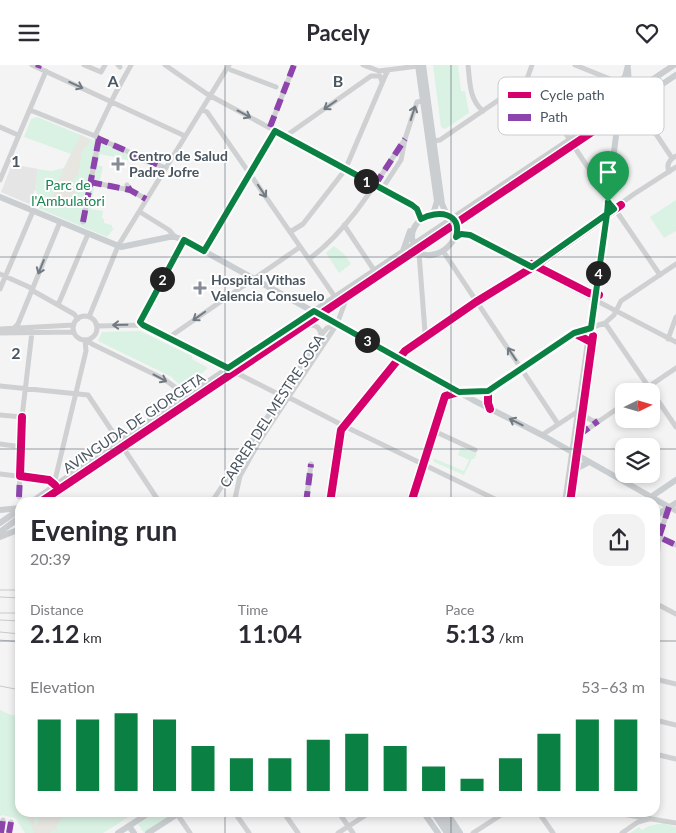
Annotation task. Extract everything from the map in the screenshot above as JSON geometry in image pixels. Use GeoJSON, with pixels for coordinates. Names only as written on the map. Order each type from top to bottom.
{"type":"FeatureCollection","features":[{"type":"Feature","properties":{"kind":"main road"},"geometry":{"type":"LineString","coordinates":[[420,65],[437,201],[431,215]]}},
{"type":"Feature","properties":{"kind":"main road"},"geometry":{"type":"LineString","coordinates":[[316,313],[335,297],[403,251],[416,249],[431,255],[443,251],[456,237],[457,229],[442,204],[434,141],[420,65]]}},
{"type":"Feature","properties":{"kind":"main road"},"geometry":{"type":"LineString","coordinates":[[625,75],[628,65]]}},
{"type":"Feature","properties":{"kind":"main road"},"geometry":{"type":"LineString","coordinates":[[657,77],[674,65]]}},
{"type":"Feature","properties":{"kind":"main road"},"geometry":{"type":"LineString","coordinates":[[664,78],[676,70]]}},
{"type":"Feature","properties":{"kind":"main road"},"geometry":{"type":"LineString","coordinates":[[664,83],[676,75]]}},
{"type":"Feature","properties":{"kind":"main road"},"geometry":{"type":"LineString","coordinates":[[491,196],[502,182],[571,135]]}},
{"type":"Feature","properties":{"kind":"main road"},"geometry":{"type":"LineString","coordinates":[[491,196],[580,135]]}},
{"type":"Feature","properties":{"kind":"main road"},"geometry":{"type":"LineString","coordinates":[[316,313],[348,295],[416,249],[452,219],[588,135]]}},
{"type":"Feature","properties":{"kind":"main road"},"geometry":{"type":"LineString","coordinates":[[566,497],[607,214],[616,135]]}},
{"type":"Feature","properties":{"kind":"main road"},"geometry":{"type":"LineString","coordinates":[[1,200],[118,246],[126,247],[175,237],[184,240],[490,409],[542,435],[650,497],[676,480]]}},
{"type":"Feature","properties":{"kind":"main road"},"geometry":{"type":"LineString","coordinates":[[403,251],[410,232],[419,221],[439,213],[452,219]]}},
{"type":"Feature","properties":{"kind":"main road"},"geometry":{"type":"LineString","coordinates":[[416,249],[412,232],[419,221]]}},
{"type":"Feature","properties":{"kind":"main road","name":"AVINGUDA DE GIORGETA"},"geometry":{"type":"LineString","coordinates":[[47,497],[187,396],[304,325],[316,313]]}},
{"type":"Feature","properties":{"kind":"main road","name":"AVINGUDA DE GIORGETA"},"geometry":{"type":"LineString","coordinates":[[38,497],[195,397],[231,370],[316,313]]}},
{"type":"Feature","properties":{"kind":"main road"},"geometry":{"type":"LineString","coordinates":[[570,472],[589,462]]}},
{"type":"Feature","properties":{"kind":"main road"},"geometry":{"type":"LineString","coordinates":[[660,502],[669,507]]}},
{"type":"Feature","properties":{"kind":"main road"},"geometry":{"type":"LineString","coordinates":[[660,513],[676,503]]}},
{"type":"Feature","properties":{"kind":"main road"},"geometry":{"type":"LineString","coordinates":[[0,510],[15,509]]}},
{"type":"Feature","properties":{"kind":"main road"},"geometry":{"type":"LineString","coordinates":[[1,521],[15,512]]}},
{"type":"Feature","properties":{"kind":"main road"},"geometry":{"type":"LineString","coordinates":[[1,521],[15,519]]}},
{"type":"Feature","properties":{"kind":"main road"},"geometry":{"type":"LineString","coordinates":[[0,532],[15,521]]}},
{"type":"Feature","properties":{"kind":"main road"},"geometry":{"type":"LineString","coordinates":[[0,537],[15,531]]}},
{"type":"Feature","properties":{"kind":"main road"},"geometry":{"type":"LineString","coordinates":[[118,833],[143,817]]}},
{"type":"Feature","properties":{"kind":"main road"},"geometry":{"type":"LineString","coordinates":[[148,833],[172,817]]}},
{"type":"Feature","properties":{"kind":"main road"},"geometry":{"type":"LineString","coordinates":[[427,817],[438,833]]}},
{"type":"Feature","properties":{"kind":"main road"},"geometry":{"type":"LineString","coordinates":[[437,817],[447,833]]}},
{"type":"Feature","properties":{"kind":"main road"},"geometry":{"type":"LineString","coordinates":[[443,817],[453,833]]}},
{"type":"Feature","properties":{"kind":"main road"},"geometry":{"type":"LineString","coordinates":[[450,817],[460,833]]}},
{"type":"Feature","properties":{"kind":"main road"},"geometry":{"type":"LineString","coordinates":[[129,826],[134,833]]}},
{"type":"Feature","properties":{"kind":"street"},"geometry":{"type":"LineString","coordinates":[[32,65],[185,137]]}},
{"type":"Feature","properties":{"kind":"street"},"geometry":{"type":"LineString","coordinates":[[84,65],[100,72],[105,65]]}},
{"type":"Feature","properties":{"kind":"street"},"geometry":{"type":"LineString","coordinates":[[83,222],[97,137],[122,68],[131,65]]}},
{"type":"Feature","properties":{"kind":"street"},"geometry":{"type":"LineString","coordinates":[[166,65],[211,96],[415,207],[419,221]]}},
{"type":"Feature","properties":{"kind":"street"},"geometry":{"type":"LineString","coordinates":[[204,251],[250,173],[273,129],[294,65]]}},
{"type":"Feature","properties":{"kind":"street"},"geometry":{"type":"LineString","coordinates":[[366,66],[379,71],[420,65]]}},
{"type":"Feature","properties":{"kind":"street"},"geometry":{"type":"LineString","coordinates":[[468,65],[473,99],[475,104],[483,111]]}},
{"type":"Feature","properties":{"kind":"street"},"geometry":{"type":"LineString","coordinates":[[528,77],[532,65]]}},
{"type":"Feature","properties":{"kind":"street"},"geometry":{"type":"LineString","coordinates":[[575,65],[605,77]]}},
{"type":"Feature","properties":{"kind":"street"},"geometry":{"type":"LineString","coordinates":[[90,317],[118,246],[229,66],[276,87]]}},
{"type":"Feature","properties":{"kind":"street"},"geometry":{"type":"LineString","coordinates":[[366,66],[369,78]]}},
{"type":"Feature","properties":{"kind":"street"},"geometry":{"type":"LineString","coordinates":[[290,232],[303,224],[346,169],[382,82],[389,70]]}},
{"type":"Feature","properties":{"kind":"street"},"geometry":{"type":"LineString","coordinates":[[0,180],[46,71]]}},
{"type":"Feature","properties":{"kind":"street"},"geometry":{"type":"LineString","coordinates":[[287,137],[290,133],[374,75],[381,77],[382,82]]}},
{"type":"Feature","properties":{"kind":"street"},"geometry":{"type":"LineString","coordinates":[[382,189],[401,160],[405,139],[417,102],[424,101]]}},
{"type":"Feature","properties":{"kind":"street"},"geometry":{"type":"LineString","coordinates":[[428,135],[434,141],[440,140],[498,101]]}},
{"type":"Feature","properties":{"kind":"street"},"geometry":{"type":"LineString","coordinates":[[30,110],[92,137],[97,137],[163,167]]}},
{"type":"Feature","properties":{"kind":"street"},"geometry":{"type":"LineString","coordinates":[[203,110],[207,112],[335,297]]}},
{"type":"Feature","properties":{"kind":"street"},"geometry":{"type":"LineString","coordinates":[[0,127],[18,135]]}},
{"type":"Feature","properties":{"kind":"street"},"geometry":{"type":"LineString","coordinates":[[658,135],[674,157],[668,164],[669,172]]}},
{"type":"Feature","properties":{"kind":"street"},"geometry":{"type":"LineString","coordinates":[[309,259],[326,246],[344,225],[375,185],[405,139]]}},
{"type":"Feature","properties":{"kind":"street"},"geometry":{"type":"LineString","coordinates":[[573,145],[599,184],[604,186],[610,180]]}},
{"type":"Feature","properties":{"kind":"street"},"geometry":{"type":"LineString","coordinates":[[331,497],[341,430],[405,351],[476,302],[532,267],[676,167]]}},
{"type":"Feature","properties":{"kind":"street"},"geometry":{"type":"LineString","coordinates":[[90,182],[128,188],[146,199]]}},
{"type":"Feature","properties":{"kind":"street"},"geometry":{"type":"LineString","coordinates":[[608,202],[660,275]]}},
{"type":"Feature","properties":{"kind":"street"},"geometry":{"type":"LineString","coordinates":[[0,289],[3,275],[33,211]]}},
{"type":"Feature","properties":{"kind":"street"},"geometry":{"type":"LineString","coordinates":[[140,212],[170,230],[175,237]]}},
{"type":"Feature","properties":{"kind":"street"},"geometry":{"type":"LineString","coordinates":[[14,328],[18,324],[60,222]]}},
{"type":"Feature","properties":{"kind":"street"},"geometry":{"type":"LineString","coordinates":[[344,225],[374,270]]}},
{"type":"Feature","properties":{"kind":"street"},"geometry":{"type":"LineString","coordinates":[[58,305],[88,234]]}},
{"type":"Feature","properties":{"kind":"street"},"geometry":{"type":"LineString","coordinates":[[456,237],[461,234],[470,235],[676,342]]}},
{"type":"Feature","properties":{"kind":"street"},"geometry":{"type":"LineString","coordinates":[[142,325],[141,319],[184,240]]}},
{"type":"Feature","properties":{"kind":"street"},"geometry":{"type":"LineString","coordinates":[[168,338],[300,247]]}},
{"type":"Feature","properties":{"kind":"street"},"geometry":{"type":"LineString","coordinates":[[416,249],[425,332],[422,340]]}},
{"type":"Feature","properties":{"kind":"street"},"geometry":{"type":"LineString","coordinates":[[443,251],[558,424]]}},
{"type":"Feature","properties":{"kind":"street"},"geometry":{"type":"LineString","coordinates":[[445,396],[459,392],[488,391],[574,333],[605,323],[616,311],[621,301],[676,264]]}},
{"type":"Feature","properties":{"kind":"street"},"geometry":{"type":"LineString","coordinates":[[3,275],[74,314],[78,319]]}},
{"type":"Feature","properties":{"kind":"street","name":"CARRER DEL MESTRE SOSA"},"geometry":{"type":"LineString","coordinates":[[236,497],[246,465],[260,440],[337,324],[348,295]]}},
{"type":"Feature","properties":{"kind":"street"},"geometry":{"type":"LineString","coordinates":[[55,485],[88,340],[97,330],[96,324],[90,317],[78,319],[74,325],[74,332],[78,337],[88,340],[164,379],[187,396],[195,397]]}},
{"type":"Feature","properties":{"kind":"street"},"geometry":{"type":"LineString","coordinates":[[668,339],[676,317]]}},
{"type":"Feature","properties":{"kind":"street"},"geometry":{"type":"LineString","coordinates":[[605,323],[646,383]]}},
{"type":"Feature","properties":{"kind":"street"},"geometry":{"type":"LineString","coordinates":[[96,324],[142,325],[280,395],[288,397],[491,497]]}},
{"type":"Feature","properties":{"kind":"street","name":"CARRER DEL MESTRE SOSA"},"geometry":{"type":"LineString","coordinates":[[215,497],[321,335],[326,328],[337,324]]}},
{"type":"Feature","properties":{"kind":"street"},"geometry":{"type":"LineString","coordinates":[[0,329],[74,325]]}},
{"type":"Feature","properties":{"kind":"street"},"geometry":{"type":"LineString","coordinates":[[304,325],[314,325],[320,330],[321,335]]}},
{"type":"Feature","properties":{"kind":"street"},"geometry":{"type":"LineString","coordinates":[[19,497],[22,417],[32,332]]}},
{"type":"Feature","properties":{"kind":"street"},"geometry":{"type":"LineString","coordinates":[[0,333],[74,332]]}},
{"type":"Feature","properties":{"kind":"street"},"geometry":{"type":"LineString","coordinates":[[574,333],[589,341]]}},
{"type":"Feature","properties":{"kind":"street"},"geometry":{"type":"LineString","coordinates":[[655,383],[676,368]]}},
{"type":"Feature","properties":{"kind":"street"},"geometry":{"type":"LineString","coordinates":[[0,386],[88,395],[156,497]]}},
{"type":"Feature","properties":{"kind":"street"},"geometry":{"type":"LineString","coordinates":[[412,497],[448,386]]}},
{"type":"Feature","properties":{"kind":"street"},"geometry":{"type":"LineString","coordinates":[[488,391],[490,409]]}},
{"type":"Feature","properties":{"kind":"street"},"geometry":{"type":"LineString","coordinates":[[660,403],[676,427]]}},
{"type":"Feature","properties":{"kind":"street"},"geometry":{"type":"LineString","coordinates":[[579,435],[615,410]]}},
{"type":"Feature","properties":{"kind":"street"},"geometry":{"type":"LineString","coordinates":[[542,435],[577,411],[593,421],[598,421]]}},
{"type":"Feature","properties":{"kind":"street"},"geometry":{"type":"LineString","coordinates":[[0,415],[22,417]]}},
{"type":"Feature","properties":{"kind":"street"},"geometry":{"type":"LineString","coordinates":[[434,431],[475,450]]}},
{"type":"Feature","properties":{"kind":"street"},"geometry":{"type":"LineString","coordinates":[[0,445],[22,447]]}},
{"type":"Feature","properties":{"kind":"street"},"geometry":{"type":"LineString","coordinates":[[239,461],[246,465]]}},
{"type":"Feature","properties":{"kind":"street"},"geometry":{"type":"LineString","coordinates":[[307,497],[311,464]]}},
{"type":"Feature","properties":{"kind":"street"},"geometry":{"type":"LineString","coordinates":[[234,469],[242,473]]}},
{"type":"Feature","properties":{"kind":"street"},"geometry":{"type":"LineString","coordinates":[[0,474],[49,480],[55,485]]}},
{"type":"Feature","properties":{"kind":"street"},"geometry":{"type":"LineString","coordinates":[[660,528],[669,507],[676,511]]}},
{"type":"Feature","properties":{"kind":"street"},"geometry":{"type":"LineString","coordinates":[[660,537],[676,545]]}},
{"type":"Feature","properties":{"kind":"street"},"geometry":{"type":"LineString","coordinates":[[660,605],[676,613]]}},
{"type":"Feature","properties":{"kind":"street"},"geometry":{"type":"LineString","coordinates":[[660,680],[676,684]]}},
{"type":"Feature","properties":{"kind":"street"},"geometry":{"type":"LineString","coordinates":[[660,721],[676,725]]}},
{"type":"Feature","properties":{"kind":"street"},"geometry":{"type":"LineString","coordinates":[[660,755],[676,759]]}},
{"type":"Feature","properties":{"kind":"street"},"geometry":{"type":"LineString","coordinates":[[180,817],[190,833]]}},
{"type":"Feature","properties":{"kind":"street"},"geometry":{"type":"LineString","coordinates":[[238,817],[249,833]]}},
{"type":"Feature","properties":{"kind":"street"},"geometry":{"type":"LineString","coordinates":[[287,817],[298,833]]}},
{"type":"Feature","properties":{"kind":"street"},"geometry":{"type":"LineString","coordinates":[[342,817],[353,833]]}},
{"type":"Feature","properties":{"kind":"street"},"geometry":{"type":"LineString","coordinates":[[338,833],[363,817]]}},
{"type":"Feature","properties":{"kind":"street"},"geometry":{"type":"LineString","coordinates":[[473,833],[498,817]]}},
{"type":"Feature","properties":{"kind":"street"},"geometry":{"type":"LineString","coordinates":[[542,817],[553,833]]}},
{"type":"Feature","properties":{"kind":"street"},"geometry":{"type":"LineString","coordinates":[[643,817],[676,823]]}},
{"type":"Feature","properties":{"kind":"street"},"geometry":{"type":"LineString","coordinates":[[622,833],[641,821],[656,819]]}},
{"type":"Feature","properties":{"kind":"street"},"geometry":{"type":"LineString","coordinates":[[1,833],[3,820]]}},
{"type":"Feature","properties":{"kind":"street"},"geometry":{"type":"LineString","coordinates":[[9,833],[11,821]]}},
{"type":"Feature","properties":{"kind":"shaded area"},"geometry":{"type":"Polygon","coordinates":[[[12,164],[38,169],[35,190],[29,204],[1,192],[12,164]]]}},
{"type":"Feature","properties":{"kind":"green space"},"geometry":{"type":"Polygon","coordinates":[[[433,65],[458,65],[461,91],[465,91],[469,113],[445,129],[441,127],[433,65]]]}},
{"type":"Feature","properties":{"kind":"green space","name":"Parc de l'Ambulatori"},"geometry":{"type":"Polygon","coordinates":[[[37,117],[154,165],[151,168],[146,164],[100,154],[98,165],[103,167],[100,180],[95,180],[91,209],[103,211],[102,218],[104,223],[112,225],[112,228],[114,228],[107,237],[33,206],[37,193],[35,190],[38,169],[51,171],[64,168],[71,154],[24,137],[31,119],[37,117]]]}},
{"type":"Feature","properties":{"kind":"green space"},"geometry":{"type":"Polygon","coordinates":[[[676,200],[676,231],[664,238],[650,217],[676,200]]]}},
{"type":"Feature","properties":{"kind":"green space"},"geometry":{"type":"Polygon","coordinates":[[[334,246],[344,254],[351,264],[339,273],[326,253],[334,246]]]}},
{"type":"Feature","properties":{"kind":"green space"},"geometry":{"type":"Polygon","coordinates":[[[140,331],[192,356],[192,359],[208,368],[194,382],[188,386],[183,385],[177,383],[172,377],[98,341],[102,332],[140,331]]]}},
{"type":"Feature","properties":{"kind":"green space"},"geometry":{"type":"Polygon","coordinates":[[[461,447],[477,454],[472,459],[464,475],[434,462],[433,458],[464,471],[469,460],[458,455],[461,447]]]}},
{"type":"Feature","properties":{"kind":"green space"},"geometry":{"type":"Polygon","coordinates":[[[0,710],[15,715],[15,817],[129,817],[103,833],[25,833],[15,818],[0,816],[0,710]]]}},
{"type":"Feature","properties":{"kind":"green space"},"geometry":{"type":"Polygon","coordinates":[[[149,817],[168,817],[144,833],[138,824],[149,817]]]}},
{"type":"Feature","properties":{"kind":"green space"},"geometry":{"type":"Polygon","coordinates":[[[663,823],[676,827],[676,833],[630,833],[639,827],[642,830],[649,826],[663,823]]]}},
{"type":"Feature","properties":{"kind":"sand"},"geometry":{"type":"Polygon","coordinates":[[[81,135],[91,140],[82,151],[78,175],[72,180],[76,185],[72,207],[51,199],[81,135]]]}},
{"type":"Feature","properties":{"kind":"sand"},"geometry":{"type":"Polygon","coordinates":[[[28,817],[32,817],[36,827],[40,817],[61,817],[56,828],[58,829],[57,831],[34,833],[28,817]]]}},
{"type":"Feature","properties":{"kind":"railway"},"geometry":{"type":"LineString","coordinates":[[0,590],[15,590]]}},
{"type":"Feature","properties":{"kind":"railway"},"geometry":{"type":"LineString","coordinates":[[0,597],[15,598]]}},
{"type":"Feature","properties":{"kind":"railway"},"geometry":{"type":"LineString","coordinates":[[0,613],[15,613]]}},
{"type":"Feature","properties":{"kind":"railway"},"geometry":{"type":"LineString","coordinates":[[0,620],[15,621]]}},
{"type":"Feature","properties":{"kind":"railway"},"geometry":{"type":"LineString","coordinates":[[0,632],[15,634]]}},
{"type":"Feature","properties":{"kind":"railway"},"geometry":{"type":"LineString","coordinates":[[0,640],[15,642]]}},
{"type":"Feature","properties":{"kind":"railway"},"geometry":{"type":"LineString","coordinates":[[0,686],[15,689]]}},
{"type":"Feature","properties":{"kind":"marked path"},"geometry":{"type":"LineString","coordinates":[[270,127],[294,65]]}},
{"type":"Feature","properties":{"kind":"marked path"},"geometry":{"type":"LineString","coordinates":[[83,222],[99,138],[96,135]]}},
{"type":"Feature","properties":{"kind":"marked path"},"geometry":{"type":"LineString","coordinates":[[97,138],[163,167]]}},
{"type":"Feature","properties":{"kind":"marked path"},"geometry":{"type":"LineString","coordinates":[[375,185],[405,139]]}},
{"type":"Feature","properties":{"kind":"marked path"},"geometry":{"type":"LineString","coordinates":[[90,182],[130,190]]}},
{"type":"Feature","properties":{"kind":"marked path"},"geometry":{"type":"LineString","coordinates":[[128,187],[146,199]]}},
{"type":"Feature","properties":{"kind":"marked path"},"geometry":{"type":"LineString","coordinates":[[579,435],[598,421]]}},
{"type":"Feature","properties":{"kind":"marked path"},"geometry":{"type":"LineString","coordinates":[[307,497],[311,464]]}},
{"type":"Feature","properties":{"kind":"marked path"},"geometry":{"type":"LineString","coordinates":[[19,497],[20,476]]}},
{"type":"Feature","properties":{"kind":"marked path"},"geometry":{"type":"LineString","coordinates":[[660,534],[669,507]]}},
{"type":"Feature","properties":{"kind":"marked path"},"geometry":{"type":"LineString","coordinates":[[660,537],[676,545]]}},
{"type":"Feature","properties":{"kind":"marked path"},"geometry":{"type":"LineString","coordinates":[[1,833],[3,820]]}},
{"type":"Feature","properties":{"kind":"marked path"},"geometry":{"type":"LineString","coordinates":[[9,833],[11,822]]}},
{"type":"Feature","properties":{"kind":"cycle path"},"geometry":{"type":"LineString","coordinates":[[48,497],[588,135]]}},
{"type":"Feature","properties":{"kind":"cycle path"},"geometry":{"type":"LineString","coordinates":[[331,497],[341,430],[405,351],[476,302],[538,264],[621,205]]}},
{"type":"Feature","properties":{"kind":"cycle path"},"geometry":{"type":"LineString","coordinates":[[532,264],[589,293],[599,295]]}},
{"type":"Feature","properties":{"kind":"cycle path"},"geometry":{"type":"LineString","coordinates":[[490,409],[488,391],[574,333],[589,341]]}},
{"type":"Feature","properties":{"kind":"cycle path"},"geometry":{"type":"LineString","coordinates":[[571,497],[593,336]]}},
{"type":"Feature","properties":{"kind":"cycle path"},"geometry":{"type":"LineString","coordinates":[[413,497],[445,396],[459,392],[488,391]]}},
{"type":"Feature","properties":{"kind":"cycle path"},"geometry":{"type":"LineString","coordinates":[[22,417],[20,476],[49,480],[55,485]]}},
{"type":"Feature","properties":{"kind":"place","name":"Centro de Salud Padre Jofre"},"geometry":{"type":"Point","coordinates":[118,164]}},
{"type":"Feature","properties":{"kind":"place","name":"Hospital Vithas Valencia Consuelo"},"geometry":{"type":"Point","coordinates":[200,288]}},
{"type":"Feature","properties":{"kind":"route"},"geometry":{"type":"LineString","coordinates":[[608,202],[607,214],[532,267],[470,235],[461,234],[456,237],[456,223],[443,213],[426,216],[421,219],[417,209],[412,205],[275,131],[204,251],[184,240],[140,322],[228,368],[314,311],[459,392],[488,391],[574,333],[591,328],[607,214],[614,209],[608,202]]}}]}
